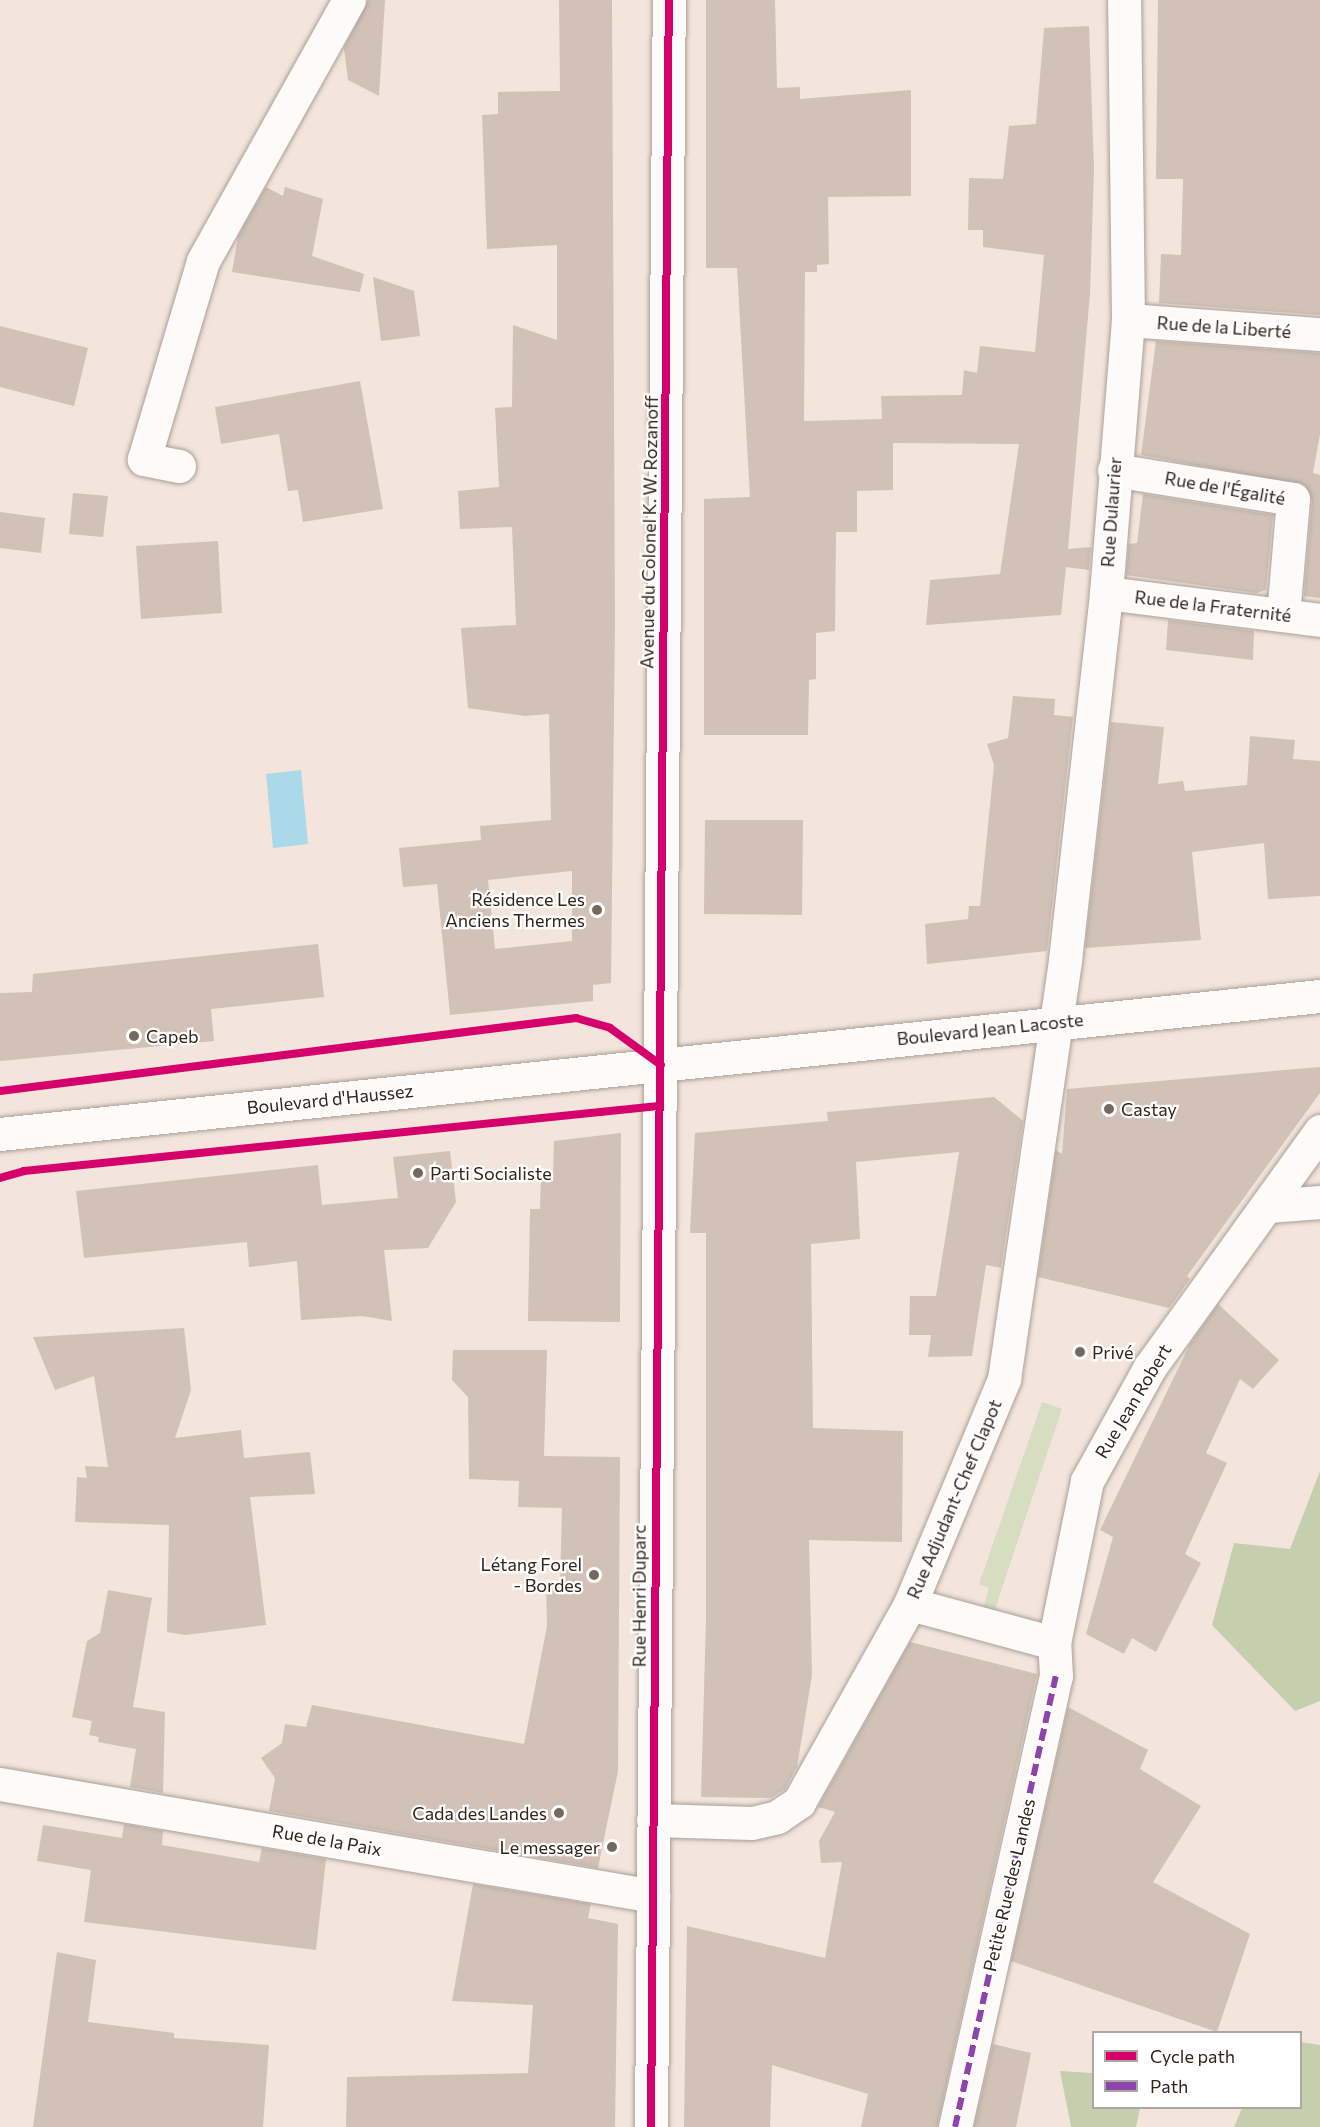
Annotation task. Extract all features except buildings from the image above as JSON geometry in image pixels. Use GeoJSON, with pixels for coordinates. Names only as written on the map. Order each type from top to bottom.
{"type":"FeatureCollection","features":[{"type":"Feature","properties":{"kind":"street"},"geometry":{"type":"LineString","coordinates":[[179,466],[144,459],[203,261],[349,0]]}},
{"type":"Feature","properties":{"kind":"street","name":"Avenue du Colonel K. W. Rozanoff"},"geometry":{"type":"LineString","coordinates":[[660,1065],[669,0]]}},
{"type":"Feature","properties":{"kind":"street","name":"Rue Dulaurier"},"geometry":{"type":"LineString","coordinates":[[1056,1022],[1106,593],[1114,470],[1128,320],[1124,0]]}},
{"type":"Feature","properties":{"kind":"street","name":"Rue de la Liberté"},"geometry":{"type":"LineString","coordinates":[[1128,320],[1320,334]]}},
{"type":"Feature","properties":{"kind":"street","name":"Rue de l'Égalité"},"geometry":{"type":"LineString","coordinates":[[1114,470],[1293,499],[1283,615]]}},
{"type":"Feature","properties":{"kind":"street","name":"Rue de la Fraternité"},"geometry":{"type":"LineString","coordinates":[[1106,593],[1320,620]]}},
{"type":"Feature","properties":{"kind":"street","name":"Boulevard Jean Lacoste"},"geometry":{"type":"LineString","coordinates":[[660,1065],[1320,996]]}},
{"type":"Feature","properties":{"kind":"street","name":"Rue Adjudant-Chef Clapot"},"geometry":{"type":"LineString","coordinates":[[653,1820],[752,1822],[777,1817],[799,1802],[910,1604],[1004,1379],[1056,1022]]}},
{"type":"Feature","properties":{"kind":"street","name":"Boulevard d'Haussez"},"geometry":{"type":"LineString","coordinates":[[0,1134],[660,1065]]}},
{"type":"Feature","properties":{"kind":"street","name":"Rue Henri Duparc"},"geometry":{"type":"LineString","coordinates":[[651,2127],[660,1065]]}},
{"type":"Feature","properties":{"kind":"street","name":"Rue Jean Robert"},"geometry":{"type":"LineString","coordinates":[[1054,1642],[1087,1481],[1150,1367],[1320,1131]]}},
{"type":"Feature","properties":{"kind":"street"},"geometry":{"type":"LineString","coordinates":[[1268,1206],[1320,1202]]}},
{"type":"Feature","properties":{"kind":"street"},"geometry":{"type":"LineString","coordinates":[[910,1604],[1054,1642]]}},
{"type":"Feature","properties":{"kind":"street","name":"Petite Rue des Landes"},"geometry":{"type":"LineString","coordinates":[[955,2127],[1056,1676],[1054,1642]]}},
{"type":"Feature","properties":{"kind":"street","name":"Rue de la Paix"},"geometry":{"type":"LineString","coordinates":[[0,1784],[653,1896]]}},
{"type":"Feature","properties":{"kind":"green space"},"geometry":{"type":"Polygon","coordinates":[[[1042,1402],[1062,1409],[993,1615],[982,1612],[989,1588],[979,1584],[1042,1402]]]}},
{"type":"Feature","properties":{"kind":"green space"},"geometry":{"type":"Polygon","coordinates":[[[1320,1471],[1320,1701],[1295,1711],[1212,1625],[1234,1543],[1290,1549],[1320,1471]]]}},
{"type":"Feature","properties":{"kind":"green space"},"geometry":{"type":"Polygon","coordinates":[[[1302,2042],[1320,2045],[1320,2127],[1234,2127],[1242,2109],[1302,2109],[1302,2042]]]}},
{"type":"Feature","properties":{"kind":"green space"},"geometry":{"type":"Polygon","coordinates":[[[1060,2071],[1092,2073],[1092,2109],[1140,2109],[1136,2127],[1071,2127],[1060,2071]]]}},
{"type":"Feature","properties":{"kind":"water"},"geometry":{"type":"Polygon","coordinates":[[[301,770],[308,844],[273,848],[266,774],[301,770]]]}},
{"type":"Feature","properties":{"kind":"marked path"},"geometry":{"type":"LineString","coordinates":[[955,2127],[1056,1676]]}},
{"type":"Feature","properties":{"kind":"cycle path"},"geometry":{"type":"LineString","coordinates":[[651,2127],[669,0]]}},
{"type":"Feature","properties":{"kind":"cycle path"},"geometry":{"type":"LineString","coordinates":[[0,1091],[576,1018],[610,1028],[661,1065]]}},
{"type":"Feature","properties":{"kind":"cycle path"},"geometry":{"type":"LineString","coordinates":[[0,1178],[24,1171],[659,1106]]}},
{"type":"Feature","properties":{"kind":"place","name":"Résidence Les Anciens Thermes"},"geometry":{"type":"Point","coordinates":[597,910]}},
{"type":"Feature","properties":{"kind":"place","name":"Capeb"},"geometry":{"type":"Point","coordinates":[134,1036]}},
{"type":"Feature","properties":{"kind":"place","name":"Castay"},"geometry":{"type":"Point","coordinates":[1109,1109]}},
{"type":"Feature","properties":{"kind":"place","name":"Parti Socialiste"},"geometry":{"type":"Point","coordinates":[418,1173]}},
{"type":"Feature","properties":{"kind":"place","name":"Privé"},"geometry":{"type":"Point","coordinates":[1080,1352]}},
{"type":"Feature","properties":{"kind":"place","name":"Létang Forel - Bordes"},"geometry":{"type":"Point","coordinates":[594,1575]}},
{"type":"Feature","properties":{"kind":"place","name":"Cada des Landes"},"geometry":{"type":"Point","coordinates":[559,1813]}},
{"type":"Feature","properties":{"kind":"place","name":"Le messager"},"geometry":{"type":"Point","coordinates":[612,1847]}}]}
